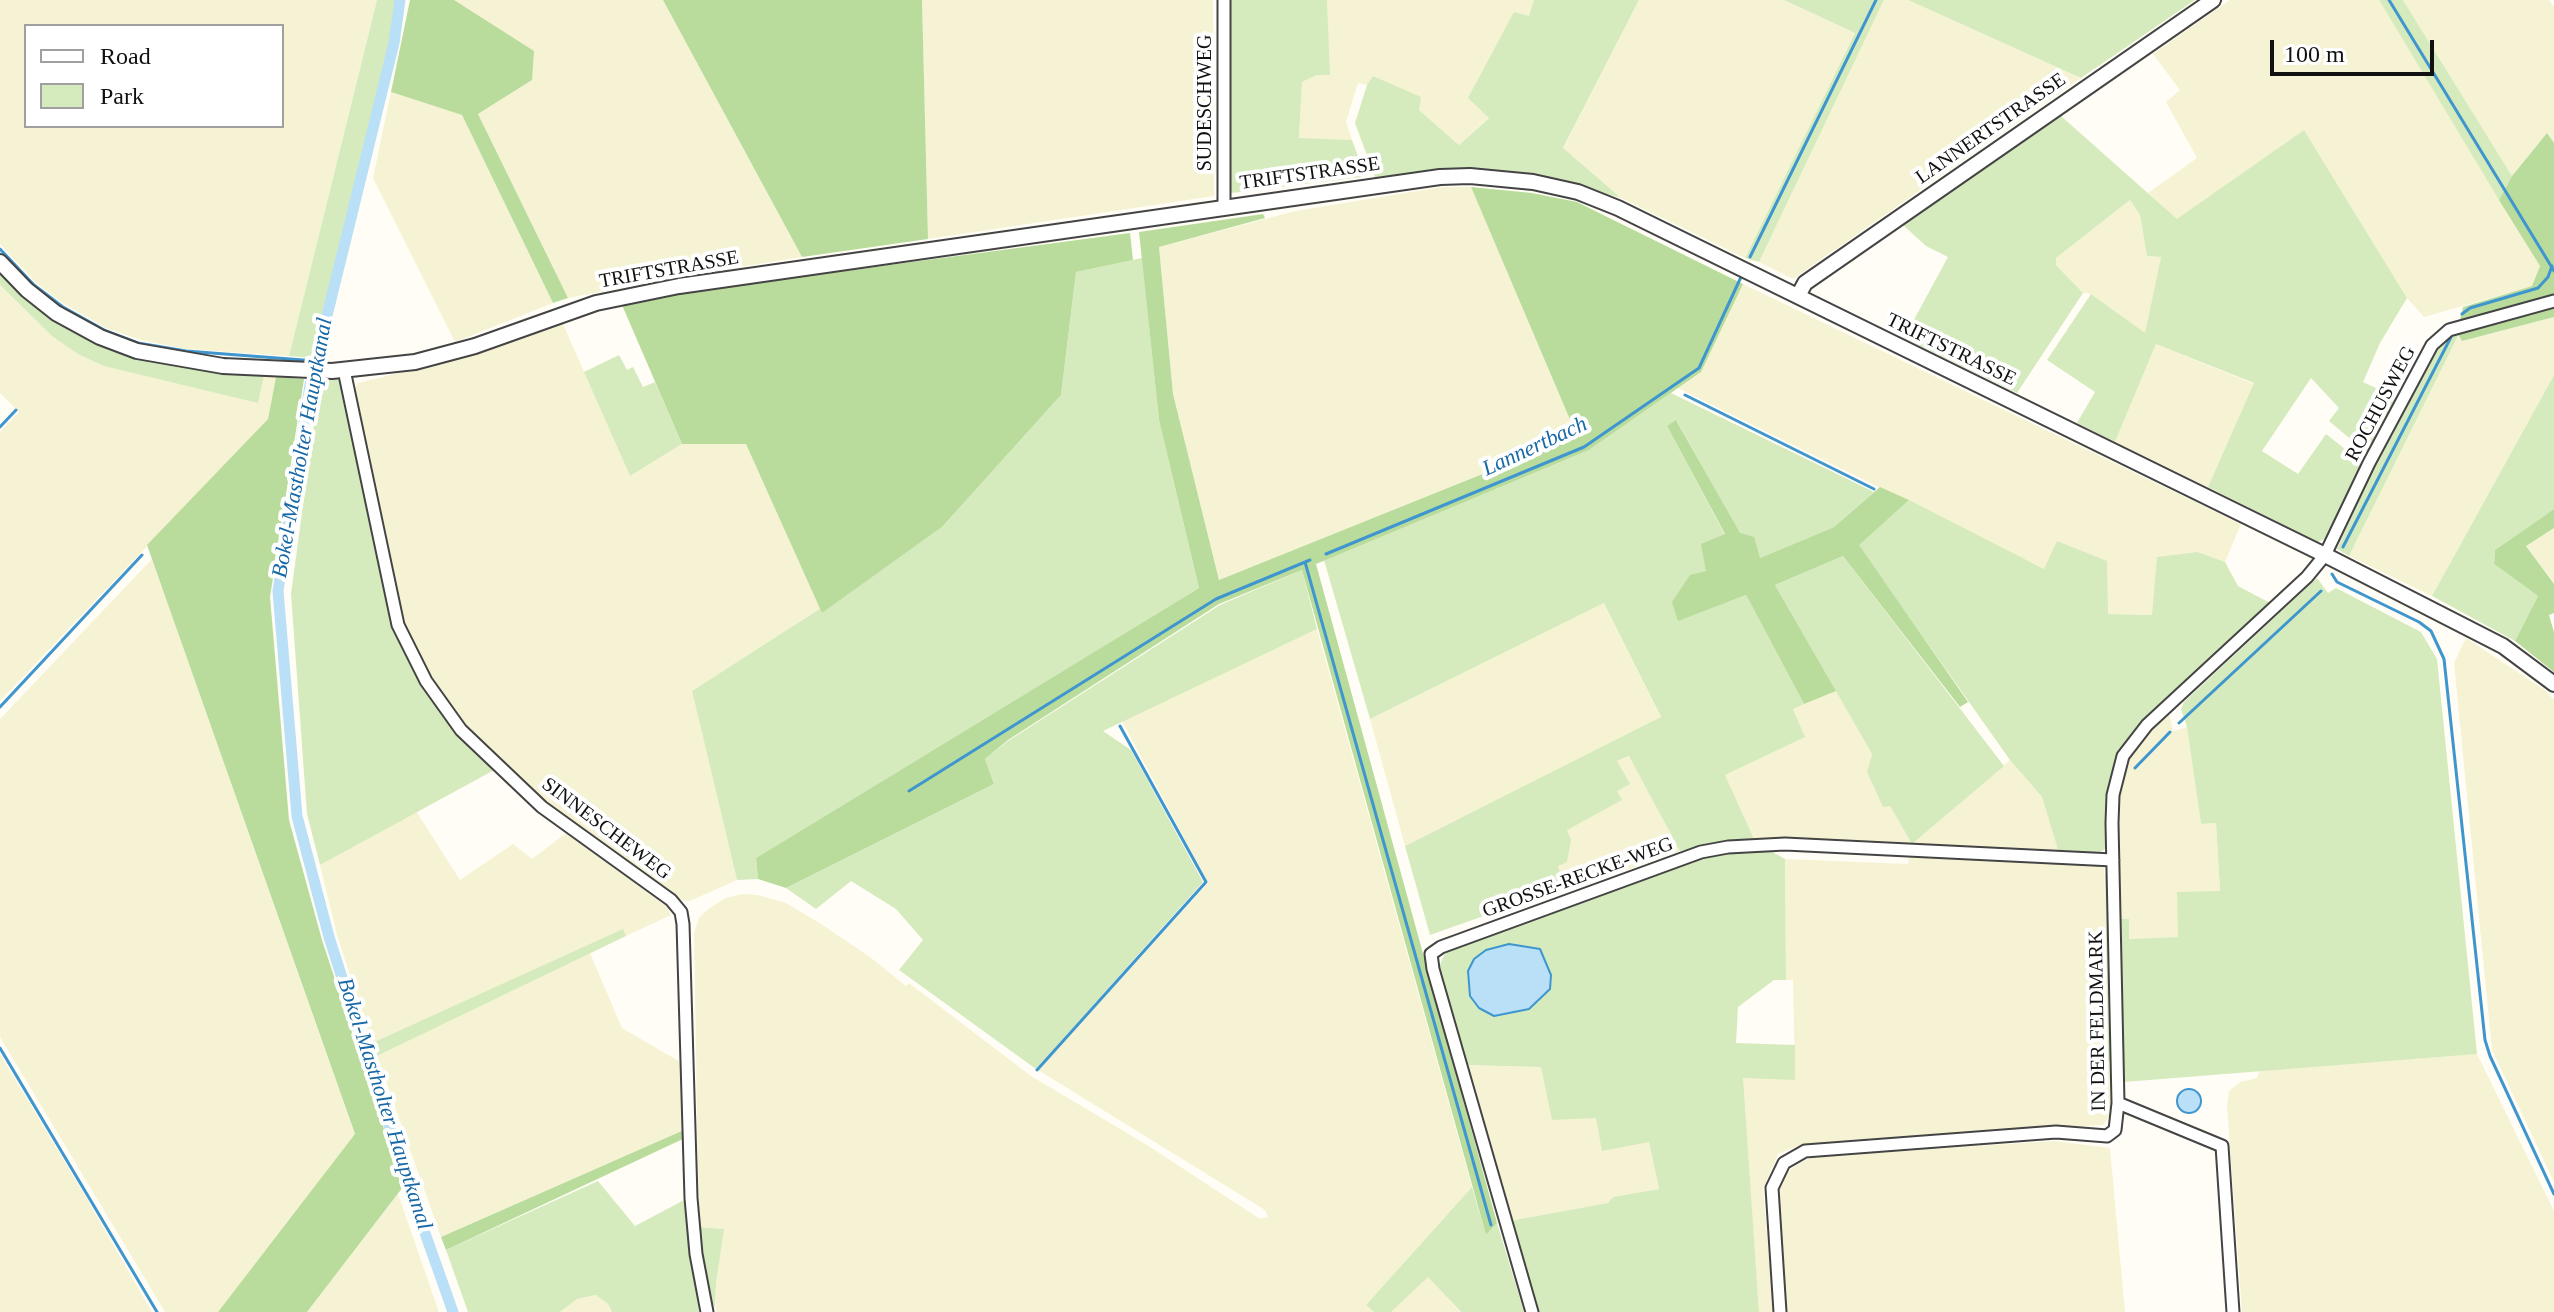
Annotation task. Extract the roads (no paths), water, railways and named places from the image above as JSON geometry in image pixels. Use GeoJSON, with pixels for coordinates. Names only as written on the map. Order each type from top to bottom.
{"type":"FeatureCollection","features":[{"type":"Feature","properties":{"kind":"street","name":"SUDESCHWEG"},"geometry":{"type":"LineString","coordinates":[[1224,0],[1224,206]]}},
{"type":"Feature","properties":{"kind":"street","name":"LANNERTSTRASSE"},"geometry":{"type":"LineString","coordinates":[[1798,296],[1805,283],[2213,0]]}},
{"type":"Feature","properties":{"kind":"street","name":"TRIFTSTRASSE"},"geometry":{"type":"LineString","coordinates":[[0,262],[27,290],[56,313],[100,337],[137,351],[183,360],[294,371],[338,371],[415,362],[475,346],[596,303],[679,286],[1440,177],[1470,176],[1533,182],[1578,192],[1618,208],[2325,555],[2503,646],[2554,684]]}},
{"type":"Feature","properties":{"kind":"street","name":"ROCHUSWEG"},"geometry":{"type":"LineString","coordinates":[[2325,555],[2369,463],[2432,345],[2449,330],[2554,301]]}},
{"type":"Feature","properties":{"kind":"street","name":"SINNESCHEWEG"},"geometry":{"type":"LineString","coordinates":[[338,371],[395,614],[426,681],[461,730],[542,807],[671,900],[681,912],[691,1198],[697,1266],[707,1312]]}},
{"type":"Feature","properties":{"kind":"street","name":"IN DER FELDMARK"},"geometry":{"type":"LineString","coordinates":[[1780,1312],[1772,1188],[1784,1163],[1805,1151],[2056,1132],[2107,1136],[2115,1130],[2118,1103],[2113,795],[2123,756],[2147,725],[2307,577],[2325,555]]}},
{"type":"Feature","properties":{"kind":"street","name":"GROSSE-RECKE-WEG"},"geometry":{"type":"LineString","coordinates":[[1532,1312],[1431,954],[1441,947],[1701,852],[1728,847],[1785,844],[2113,860]]}},
{"type":"Feature","properties":{"kind":"street"},"geometry":{"type":"LineString","coordinates":[[2118,1103],[2222,1146],[2233,1312]]}},
{"type":"Feature","properties":{"kind":"water"},"geometry":{"type":"Polygon","coordinates":[[[1509,944],[1540,949],[1551,975],[1550,989],[1529,1009],[1494,1016],[1479,1008],[1470,996],[1468,971],[1474,959],[1486,950],[1509,944]]]}},
{"type":"Feature","properties":{"kind":"water"},"geometry":{"type":"Polygon","coordinates":[[[2189,1089],[2198,1092],[2201,1101],[2198,1110],[2189,1113],[2180,1110],[2177,1101],[2180,1092],[2189,1089]]]}},
{"type":"Feature","properties":{"kind":"waterway","name":"Bokel-Mastholter Hauptkanal"},"geometry":{"type":"LineString","coordinates":[[400,0],[394,43],[310,385],[278,591],[297,816],[329,937],[408,1185],[453,1312]]}},
{"type":"Feature","properties":{"kind":"waterway","name":"Lannertbach"},"geometry":{"type":"LineString","coordinates":[[1750,257],[1876,0]]}},
{"type":"Feature","properties":{"kind":"waterway"},"geometry":{"type":"LineString","coordinates":[[2389,0],[2554,271]]}},
{"type":"Feature","properties":{"kind":"waterway"},"geometry":{"type":"LineString","coordinates":[[0,249],[34,285],[63,307],[106,331],[138,343],[186,351],[316,361]]}},
{"type":"Feature","properties":{"kind":"waterway"},"geometry":{"type":"LineString","coordinates":[[2462,314],[2470,308],[2538,288],[2548,277],[2552,266]]}},
{"type":"Feature","properties":{"kind":"waterway","name":"Lannertbach"},"geometry":{"type":"LineString","coordinates":[[1326,554],[1584,447],[1699,368],[1741,277]]}},
{"type":"Feature","properties":{"kind":"waterway"},"geometry":{"type":"LineString","coordinates":[[2343,547],[2451,337]]}},
{"type":"Feature","properties":{"kind":"waterway"},"geometry":{"type":"LineString","coordinates":[[1685,395],[1874,489]]}},
{"type":"Feature","properties":{"kind":"waterway"},"geometry":{"type":"LineString","coordinates":[[0,427],[16,410]]}},
{"type":"Feature","properties":{"kind":"waterway"},"geometry":{"type":"LineString","coordinates":[[0,707],[142,555]]}},
{"type":"Feature","properties":{"kind":"waterway","name":"Lannertbach"},"geometry":{"type":"LineString","coordinates":[[909,791],[1216,599],[1310,560]]}},
{"type":"Feature","properties":{"kind":"waterway"},"geometry":{"type":"LineString","coordinates":[[1305,562],[1491,1225]]}},
{"type":"Feature","properties":{"kind":"waterway"},"geometry":{"type":"LineString","coordinates":[[2332,574],[2337,582],[2419,622],[2431,631],[2444,659],[2485,1040],[2554,1194]]}},
{"type":"Feature","properties":{"kind":"waterway"},"geometry":{"type":"LineString","coordinates":[[2179,723],[2321,591]]}},
{"type":"Feature","properties":{"kind":"waterway"},"geometry":{"type":"LineString","coordinates":[[1037,1070],[1206,882],[1120,726]]}},
{"type":"Feature","properties":{"kind":"waterway"},"geometry":{"type":"LineString","coordinates":[[2135,768],[2170,732]]}},
{"type":"Feature","properties":{"kind":"waterway"},"geometry":{"type":"LineString","coordinates":[[0,1048],[157,1312]]}}]}
